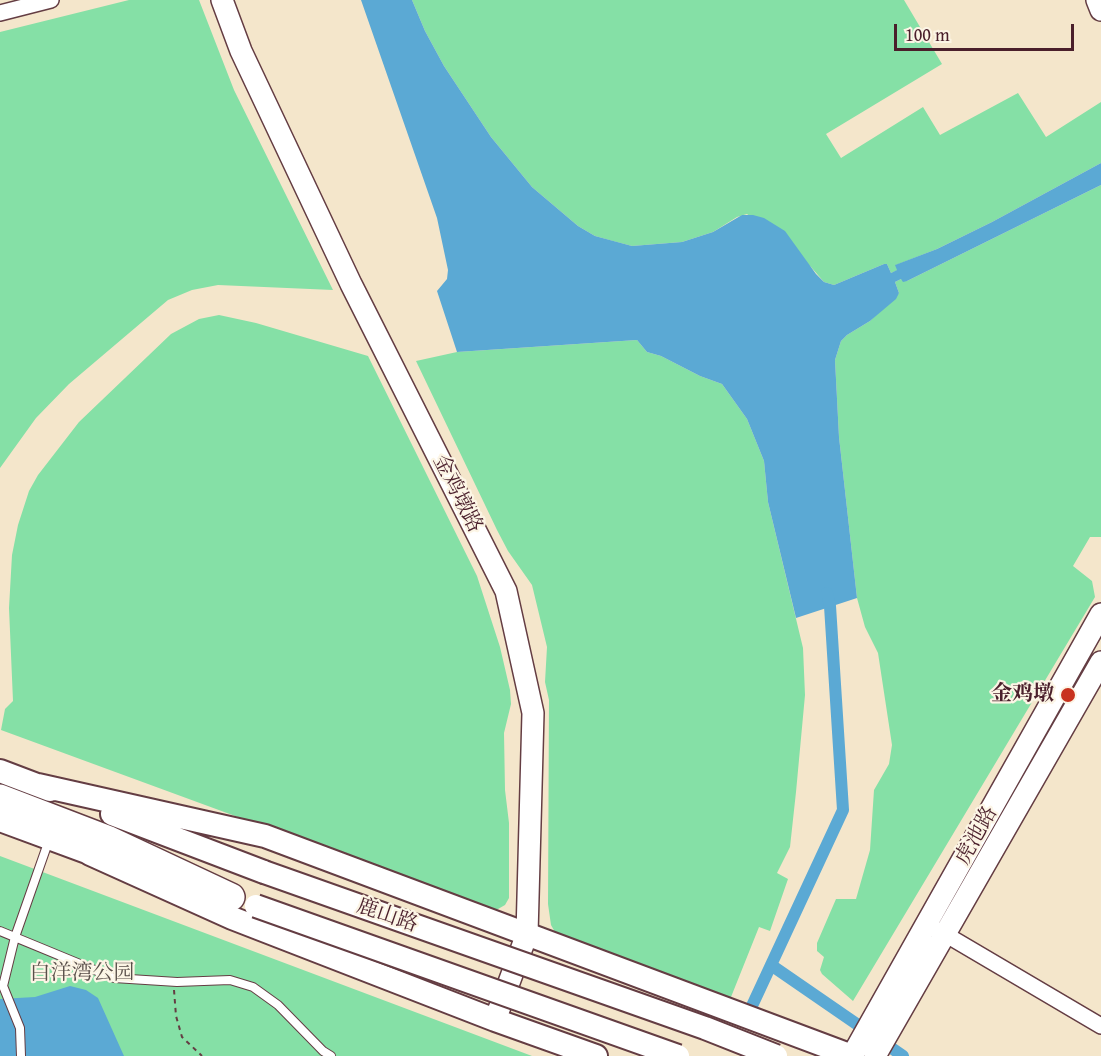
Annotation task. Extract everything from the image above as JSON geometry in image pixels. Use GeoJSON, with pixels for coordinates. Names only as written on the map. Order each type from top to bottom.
{"type":"FeatureCollection","features":[{"type":"Feature","properties":{"kind":"highway"},"geometry":{"type":"LineString","coordinates":[[0,798],[107,839],[231,897]]}},
{"type":"Feature","properties":{"kind":"main road","name":"鹿山路"},"geometry":{"type":"LineString","coordinates":[[0,771],[264,872],[705,1028],[776,1056]]}},
{"type":"Feature","properties":{"kind":"main road"},"geometry":{"type":"LineString","coordinates":[[38,785],[265,836],[527,934],[862,1053]]}},
{"type":"Feature","properties":{"kind":"main road","name":"鹿山路"},"geometry":{"type":"LineString","coordinates":[[0,820],[90,854],[231,897],[678,1056]]}},
{"type":"Feature","properties":{"kind":"main road"},"geometry":{"type":"LineString","coordinates":[[90,854],[232,918],[495,1020],[596,1056]]}},
{"type":"Feature","properties":{"kind":"street"},"geometry":{"type":"LineString","coordinates":[[0,13],[51,0]]}},
{"type":"Feature","properties":{"kind":"street","name":"金鸡墩路"},"geometry":{"type":"LineString","coordinates":[[222,0],[241,51],[351,284],[506,591],[533,713],[527,934],[495,1020]]}},
{"type":"Feature","properties":{"kind":"street"},"geometry":{"type":"LineString","coordinates":[[1097,0],[1101,10]]}},
{"type":"Feature","properties":{"kind":"street","name":"虎池路"},"geometry":{"type":"LineString","coordinates":[[937,929],[1101,614]]}},
{"type":"Feature","properties":{"kind":"street","name":"虎池路"},"geometry":{"type":"LineString","coordinates":[[862,1053],[882,1024],[937,929],[1101,662]]}},
{"type":"Feature","properties":{"kind":"street"},"geometry":{"type":"LineString","coordinates":[[937,929],[1101,1026]]}},
{"type":"Feature","properties":{"kind":"lane"},"geometry":{"type":"LineString","coordinates":[[21,1056],[20,1028],[3,986],[15,937],[50,839]]}},
{"type":"Feature","properties":{"kind":"lane"},"geometry":{"type":"LineString","coordinates":[[0,932],[114,978],[173,982],[230,980],[253,987],[278,1005],[323,1051],[331,1056]]}},
{"type":"Feature","properties":{"kind":"path"},"geometry":{"type":"LineString","coordinates":[[173,982],[176,1016],[182,1037],[202,1056]]}},
{"type":"Feature","properties":{"kind":"green space"},"geometry":{"type":"Polygon","coordinates":[[[129,0],[199,0],[234,90],[333,290],[218,285],[192,290],[168,300],[69,384],[36,418],[0,468],[0,32],[129,0]]]}},
{"type":"Feature","properties":{"kind":"green space"},"geometry":{"type":"Polygon","coordinates":[[[412,0],[904,0],[942,64],[826,134],[841,158],[923,107],[940,135],[1018,93],[1046,137],[1101,102],[1101,163],[992,222],[937,249],[896,265],[898,270],[891,273],[887,264],[884,264],[834,285],[824,282],[811,267],[747,214],[737,217],[713,232],[682,242],[632,246],[595,236],[578,226],[532,187],[491,137],[444,66],[425,31],[412,0]]]}},
{"type":"Feature","properties":{"kind":"green space"},"geometry":{"type":"Polygon","coordinates":[[[1101,185],[1101,537],[1090,537],[1073,566],[1092,581],[1095,597],[853,1001],[822,974],[820,970],[824,957],[817,951],[817,943],[836,899],[856,899],[870,850],[874,790],[889,764],[892,745],[878,653],[865,627],[857,598],[839,437],[835,360],[841,341],[870,321],[899,293],[895,282],[901,279],[907,281],[1101,185]]]}},
{"type":"Feature","properties":{"kind":"green space"},"geometry":{"type":"Polygon","coordinates":[[[219,315],[256,323],[368,356],[477,576],[500,647],[511,704],[504,733],[505,790],[509,823],[509,898],[505,905],[498,909],[491,910],[1,730],[5,709],[13,701],[9,608],[12,555],[18,525],[29,491],[38,475],[79,422],[171,334],[199,319],[219,315]]]}},
{"type":"Feature","properties":{"kind":"green space"},"geometry":{"type":"Polygon","coordinates":[[[637,340],[647,352],[661,356],[700,376],[722,384],[747,419],[764,461],[768,502],[803,648],[805,695],[790,847],[777,873],[788,879],[770,931],[759,927],[729,1002],[556,934],[551,925],[548,904],[549,700],[545,682],[547,647],[532,585],[508,551],[497,530],[416,361],[457,352],[637,340]]]}},
{"type":"Feature","properties":{"kind":"green space","name":"白洋湾公园"},"geometry":{"type":"Polygon","coordinates":[[[0,856],[532,1056],[0,1056],[0,856]]]}},
{"type":"Feature","properties":{"kind":"water"},"geometry":{"type":"Polygon","coordinates":[[[361,0],[412,0],[425,31],[444,66],[491,137],[532,187],[578,226],[595,236],[632,246],[682,242],[713,232],[742,215],[753,215],[764,218],[785,231],[816,274],[824,282],[834,285],[884,264],[887,264],[891,273],[897,270],[895,265],[937,249],[992,222],[1101,163],[1101,185],[907,281],[903,282],[901,279],[895,282],[899,293],[896,299],[841,341],[835,360],[839,437],[857,598],[796,618],[768,502],[764,461],[747,419],[722,384],[700,376],[661,356],[647,352],[637,340],[457,352],[437,291],[447,279],[448,270],[437,218],[361,0]]]}},
{"type":"Feature","properties":{"kind":"water"},"geometry":{"type":"Polygon","coordinates":[[[70,986],[86,990],[98,998],[124,1056],[0,1056],[0,999],[35,997],[70,986]]]}},
{"type":"Feature","properties":{"kind":"waterway"},"geometry":{"type":"LineString","coordinates":[[751,1008],[843,810],[830,606],[827,593]]}},
{"type":"Feature","properties":{"kind":"waterway"},"geometry":{"type":"LineString","coordinates":[[771,965],[903,1056]]}},
{"type":"Feature","properties":{"kind":"place","name":"金鸡墩"},"geometry":{"type":"Point","coordinates":[1068,695]}}]}
